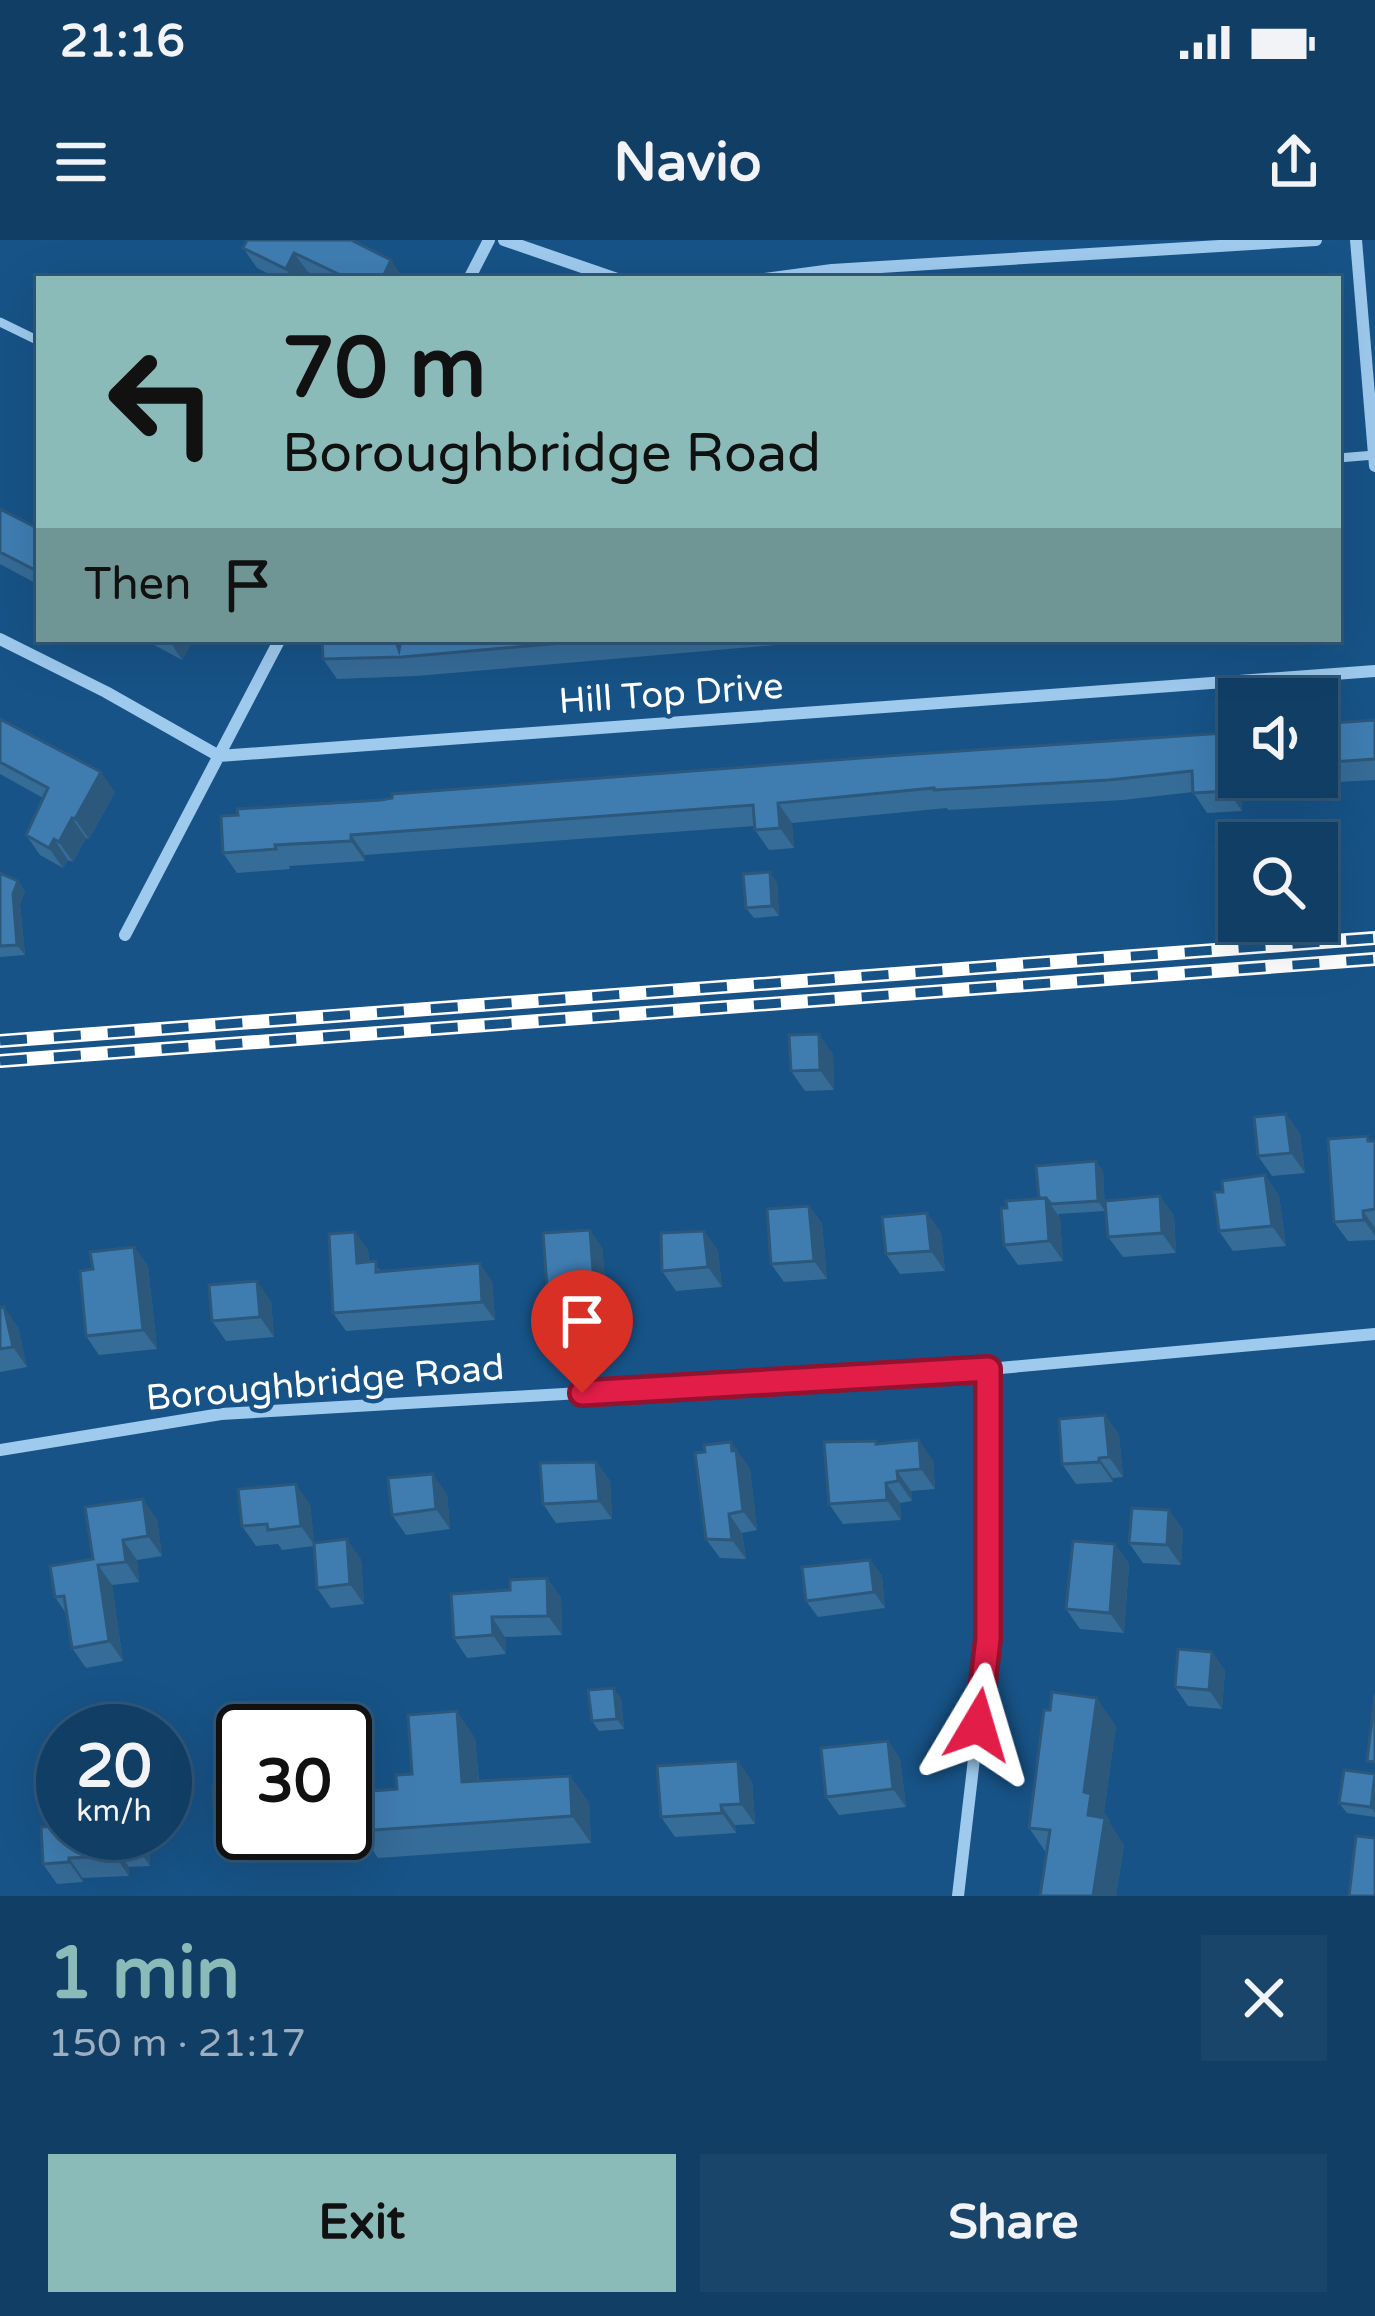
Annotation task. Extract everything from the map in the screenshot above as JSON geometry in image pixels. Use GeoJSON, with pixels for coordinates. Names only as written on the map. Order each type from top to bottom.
{"type":"FeatureCollection","features":[{"type":"Feature","properties":{"kind":"street"},"geometry":{"type":"LineString","coordinates":[[471,276],[489,240]]}},
{"type":"Feature","properties":{"kind":"street"},"geometry":{"type":"LineString","coordinates":[[504,240],[608,276]]}},
{"type":"Feature","properties":{"kind":"street"},"geometry":{"type":"LineString","coordinates":[[787,276],[1123,246],[1316,240]]}},
{"type":"Feature","properties":{"kind":"street"},"geometry":{"type":"LineString","coordinates":[[1356,240],[1375,466]]}},
{"type":"Feature","properties":{"kind":"street"},"geometry":{"type":"LineString","coordinates":[[0,639],[219,755]]}},
{"type":"Feature","properties":{"kind":"street"},"geometry":{"type":"LineString","coordinates":[[125,934],[278,642]]}},
{"type":"Feature","properties":{"kind":"street","name":"Hill Top Drive"},"geometry":{"type":"LineString","coordinates":[[219,755],[1375,671]]}},
{"type":"Feature","properties":{"kind":"street","name":"Boroughbridge Road"},"geometry":{"type":"LineString","coordinates":[[0,1450],[221,1414],[988,1369],[1375,1334]]}},
{"type":"Feature","properties":{"kind":"street"},"geometry":{"type":"LineString","coordinates":[[958,1896],[988,1639],[988,1369]]}},
{"type":"Feature","properties":{"kind":"lane"},"geometry":{"type":"LineString","coordinates":[[0,322],[36,340]]}},
{"type":"Feature","properties":{"kind":"lane"},"geometry":{"type":"LineString","coordinates":[[1341,458],[1374,455]]}},
{"type":"Feature","properties":{"kind":"building"},"geometry":{"type":"Polygon","coordinates":[[[247,240],[351,240],[391,260],[383,276],[343,276],[294,253],[286,269],[243,248],[247,240]]]}},
{"type":"Feature","properties":{"kind":"building"},"geometry":{"type":"Polygon","coordinates":[[[0,509],[36,527],[36,570],[0,552],[0,509]]]}},
{"type":"Feature","properties":{"kind":"building"},"geometry":{"type":"Polygon","coordinates":[[[322,642],[396,642],[399,650],[400,642],[574,642],[402,657],[323,659],[322,642]]]}},
{"type":"Feature","properties":{"kind":"building"},"geometry":{"type":"Polygon","coordinates":[[[0,719],[101,772],[75,819],[49,848],[26,835],[48,788],[0,762],[0,719]]]}},
{"type":"Feature","properties":{"kind":"building"},"geometry":{"type":"Polygon","coordinates":[[[1375,720],[1375,759],[1338,762],[1338,723],[1375,720]]]}},
{"type":"Feature","properties":{"kind":"building"},"geometry":{"type":"Polygon","coordinates":[[[1218,733],[1218,792],[1193,793],[1192,771],[778,803],[780,828],[755,830],[753,805],[351,835],[351,841],[223,853],[221,816],[238,815],[237,809],[1218,733]]]}},
{"type":"Feature","properties":{"kind":"building"},"geometry":{"type":"Polygon","coordinates":[[[770,872],[772,906],[746,908],[743,874],[770,872]]]}},
{"type":"Feature","properties":{"kind":"building"},"geometry":{"type":"Polygon","coordinates":[[[0,873],[18,881],[13,894],[17,945],[0,946],[0,873]]]}},
{"type":"Feature","properties":{"kind":"building"},"geometry":{"type":"Polygon","coordinates":[[[819,1034],[820,1070],[791,1071],[789,1035],[819,1034]]]}},
{"type":"Feature","properties":{"kind":"building"},"geometry":{"type":"Polygon","coordinates":[[[1286,1114],[1291,1153],[1258,1156],[1254,1117],[1286,1114]]]}},
{"type":"Feature","properties":{"kind":"building"},"geometry":{"type":"Polygon","coordinates":[[[1368,1136],[1368,1141],[1375,1141],[1375,1209],[1363,1211],[1364,1220],[1334,1222],[1328,1139],[1368,1136]]]}},
{"type":"Feature","properties":{"kind":"building"},"geometry":{"type":"Polygon","coordinates":[[[1096,1161],[1098,1201],[1051,1204],[1039,1198],[1036,1166],[1096,1161]]]}},
{"type":"Feature","properties":{"kind":"building"},"geometry":{"type":"Polygon","coordinates":[[[1265,1175],[1272,1226],[1219,1231],[1214,1192],[1223,1192],[1222,1181],[1265,1175]]]}},
{"type":"Feature","properties":{"kind":"building"},"geometry":{"type":"Polygon","coordinates":[[[1160,1196],[1162,1233],[1108,1237],[1105,1201],[1160,1196]]]}},
{"type":"Feature","properties":{"kind":"building"},"geometry":{"type":"Polygon","coordinates":[[[1046,1198],[1049,1241],[1004,1245],[1001,1208],[1007,1208],[1006,1201],[1046,1198]]]}},
{"type":"Feature","properties":{"kind":"building"},"geometry":{"type":"Polygon","coordinates":[[[809,1206],[814,1261],[771,1264],[767,1209],[809,1206]]]}},
{"type":"Feature","properties":{"kind":"building"},"geometry":{"type":"Polygon","coordinates":[[[927,1213],[931,1251],[886,1254],[882,1217],[927,1213]]]}},
{"type":"Feature","properties":{"kind":"building"},"geometry":{"type":"Polygon","coordinates":[[[590,1230],[594,1283],[547,1287],[543,1233],[590,1230]]]}},
{"type":"Feature","properties":{"kind":"building"},"geometry":{"type":"Polygon","coordinates":[[[704,1231],[708,1267],[662,1271],[661,1233],[704,1231]]]}},
{"type":"Feature","properties":{"kind":"building"},"geometry":{"type":"Polygon","coordinates":[[[355,1232],[357,1263],[376,1261],[376,1272],[480,1263],[482,1302],[333,1313],[329,1234],[355,1232]]]}},
{"type":"Feature","properties":{"kind":"building"},"geometry":{"type":"Polygon","coordinates":[[[134,1247],[143,1330],[86,1336],[80,1271],[93,1269],[90,1252],[134,1247]]]}},
{"type":"Feature","properties":{"kind":"building"},"geometry":{"type":"Polygon","coordinates":[[[257,1281],[260,1317],[212,1321],[209,1285],[257,1281]]]}},
{"type":"Feature","properties":{"kind":"building"},"geometry":{"type":"Polygon","coordinates":[[[4,1307],[13,1347],[0,1349],[0,1308],[4,1307]]]}},
{"type":"Feature","properties":{"kind":"building"},"geometry":{"type":"Polygon","coordinates":[[[1105,1415],[1109,1457],[1062,1464],[1059,1419],[1105,1415]]]}},
{"type":"Feature","properties":{"kind":"building"},"geometry":{"type":"Polygon","coordinates":[[[919,1440],[921,1469],[897,1471],[898,1481],[886,1483],[887,1500],[829,1504],[824,1442],[919,1440]]]}},
{"type":"Feature","properties":{"kind":"building"},"geometry":{"type":"Polygon","coordinates":[[[731,1442],[743,1511],[729,1514],[732,1540],[706,1539],[695,1453],[705,1452],[704,1445],[731,1442]]]}},
{"type":"Feature","properties":{"kind":"building"},"geometry":{"type":"Polygon","coordinates":[[[596,1462],[599,1501],[543,1504],[540,1463],[596,1462]]]}},
{"type":"Feature","properties":{"kind":"building"},"geometry":{"type":"Polygon","coordinates":[[[433,1474],[436,1509],[392,1515],[388,1478],[433,1474]]]}},
{"type":"Feature","properties":{"kind":"building"},"geometry":{"type":"Polygon","coordinates":[[[296,1484],[301,1526],[268,1530],[267,1524],[242,1526],[238,1489],[296,1484]]]}},
{"type":"Feature","properties":{"kind":"building"},"geometry":{"type":"Polygon","coordinates":[[[143,1499],[148,1536],[123,1540],[126,1562],[98,1565],[109,1641],[72,1648],[64,1596],[55,1597],[50,1566],[93,1559],[85,1507],[143,1499]]]}},
{"type":"Feature","properties":{"kind":"building"},"geometry":{"type":"Polygon","coordinates":[[[1132,1508],[1169,1510],[1167,1545],[1129,1543],[1132,1508]]]}},
{"type":"Feature","properties":{"kind":"building"},"geometry":{"type":"Polygon","coordinates":[[[347,1539],[350,1584],[317,1588],[314,1543],[347,1539]]]}},
{"type":"Feature","properties":{"kind":"building"},"geometry":{"type":"Polygon","coordinates":[[[1073,1541],[1115,1544],[1110,1613],[1066,1609],[1073,1541]]]}},
{"type":"Feature","properties":{"kind":"building"},"geometry":{"type":"Polygon","coordinates":[[[870,1560],[874,1592],[806,1601],[802,1567],[870,1560]]]}},
{"type":"Feature","properties":{"kind":"building"},"geometry":{"type":"Polygon","coordinates":[[[547,1578],[548,1616],[492,1617],[493,1635],[454,1638],[451,1594],[510,1590],[510,1580],[547,1578]]]}},
{"type":"Feature","properties":{"kind":"building"},"geometry":{"type":"Polygon","coordinates":[[[1178,1649],[1212,1652],[1209,1690],[1175,1687],[1178,1649]]]}},
{"type":"Feature","properties":{"kind":"building"},"geometry":{"type":"Polygon","coordinates":[[[614,1688],[617,1719],[592,1721],[588,1690],[614,1688]]]}},
{"type":"Feature","properties":{"kind":"building"},"geometry":{"type":"Polygon","coordinates":[[[1052,1692],[1097,1698],[1084,1792],[1091,1794],[1088,1815],[1105,1818],[1093,1896],[1040,1896],[1050,1830],[1029,1828],[1044,1710],[1050,1710],[1052,1692]]]}},
{"type":"Feature","properties":{"kind":"building"},"geometry":{"type":"Polygon","coordinates":[[[1375,1694],[1375,1762],[1367,1761],[1375,1694]]]}},
{"type":"Feature","properties":{"kind":"building"},"geometry":{"type":"Polygon","coordinates":[[[457,1711],[462,1782],[570,1776],[572,1816],[372,1830],[372,1791],[397,1789],[396,1775],[412,1774],[408,1715],[457,1711]]]}},
{"type":"Feature","properties":{"kind":"building"},"geometry":{"type":"Polygon","coordinates":[[[888,1741],[893,1789],[826,1797],[821,1748],[888,1741]]]}},
{"type":"Feature","properties":{"kind":"building"},"geometry":{"type":"Polygon","coordinates":[[[738,1761],[741,1804],[721,1805],[722,1813],[661,1817],[657,1766],[738,1761]]]}},
{"type":"Feature","properties":{"kind":"building"},"geometry":{"type":"Polygon","coordinates":[[[1344,1770],[1375,1774],[1371,1807],[1339,1803],[1344,1770]]]}},
{"type":"Feature","properties":{"kind":"building"},"geometry":{"type":"Polygon","coordinates":[[[1356,1836],[1375,1838],[1375,1896],[1349,1896],[1356,1836]]]}},
{"type":"Feature","properties":{"kind":"railway"},"geometry":{"type":"LineString","coordinates":[[0,1041],[1375,938]]}},
{"type":"Feature","properties":{"kind":"railway"},"geometry":{"type":"LineString","coordinates":[[0,1061],[1375,959]]}},
{"type":"Feature","properties":{"kind":"route"},"geometry":{"type":"LineString","coordinates":[[582,1393],[988,1369],[988,1639],[978,1725]]}}]}
